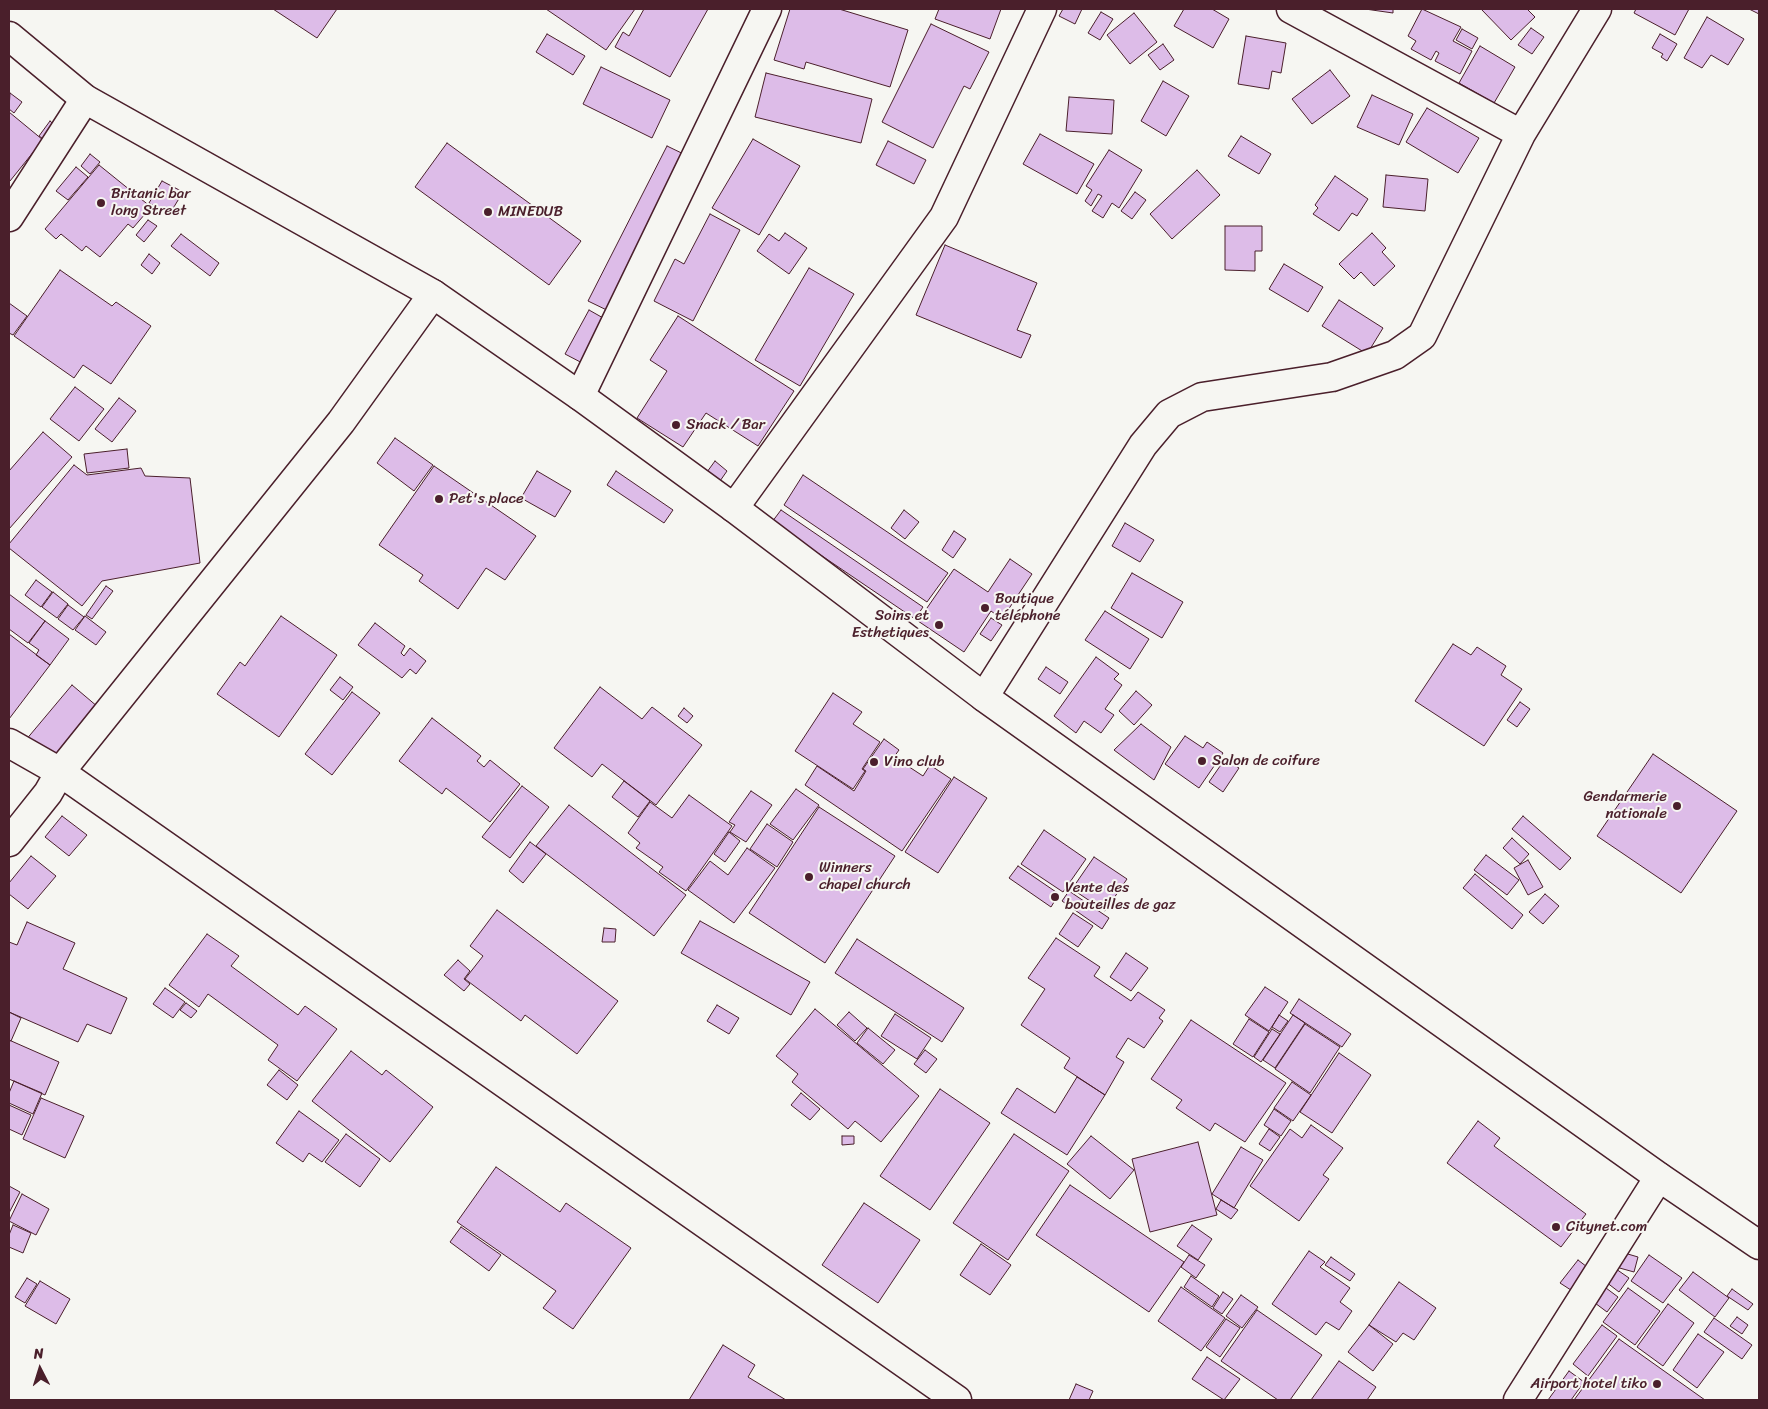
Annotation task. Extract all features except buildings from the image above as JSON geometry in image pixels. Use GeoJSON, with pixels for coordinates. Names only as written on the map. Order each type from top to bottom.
{"type":"FeatureCollection","features":[{"type":"Feature","properties":{"kind":"street"},"geometry":{"type":"LineString","coordinates":[[580,396],[767,9]]}},
{"type":"Feature","properties":{"kind":"street"},"geometry":{"type":"LineString","coordinates":[[734,508],[944,217],[1042,9]]}},
{"type":"Feature","properties":{"kind":"street"},"geometry":{"type":"LineString","coordinates":[[1290,9],[1521,134]]}},
{"type":"Feature","properties":{"kind":"street"},"geometry":{"type":"LineString","coordinates":[[984,697],[1143,445],[1169,414],[1202,397],[1332,377],[1395,355],[1422,336],[1521,134],[1597,9]]}},
{"type":"Feature","properties":{"kind":"street"},"geometry":{"type":"LineString","coordinates":[[9,36],[85,99],[433,294],[580,396],[734,508],[984,697],[1659,1178],[1759,1245]]}},
{"type":"Feature","properties":{"kind":"street"},"geometry":{"type":"LineString","coordinates":[[9,217],[85,99]]}},
{"type":"Feature","properties":{"kind":"street"},"geometry":{"type":"LineString","coordinates":[[9,842],[48,793],[60,772],[341,422],[433,294]]}},
{"type":"Feature","properties":{"kind":"street"},"geometry":{"type":"LineString","coordinates":[[9,743],[60,772],[957,1400]]}},
{"type":"Feature","properties":{"kind":"street"},"geometry":{"type":"LineString","coordinates":[[1518,1400],[1659,1178]]}},
{"type":"Feature","properties":{"kind":"place","name":"Britanic bar long Street"},"geometry":{"type":"Point","coordinates":[101,203]}},
{"type":"Feature","properties":{"kind":"place","name":"MINEDUB"},"geometry":{"type":"Point","coordinates":[488,212]}},
{"type":"Feature","properties":{"kind":"place","name":"Snack / Bar"},"geometry":{"type":"Point","coordinates":[676,425]}},
{"type":"Feature","properties":{"kind":"place","name":"Pet's place"},"geometry":{"type":"Point","coordinates":[439,499]}},
{"type":"Feature","properties":{"kind":"place","name":"Boutique téléphone"},"geometry":{"type":"Point","coordinates":[985,608]}},
{"type":"Feature","properties":{"kind":"place","name":"Soins et Esthetiques"},"geometry":{"type":"Point","coordinates":[939,625]}},
{"type":"Feature","properties":{"kind":"place","name":"Salon de coifure"},"geometry":{"type":"Point","coordinates":[1202,761]}},
{"type":"Feature","properties":{"kind":"place","name":"Vino club"},"geometry":{"type":"Point","coordinates":[874,762]}},
{"type":"Feature","properties":{"kind":"place","name":"Gendarmerie nationale"},"geometry":{"type":"Point","coordinates":[1677,806]}},
{"type":"Feature","properties":{"kind":"place","name":"Winners chapel church"},"geometry":{"type":"Point","coordinates":[809,877]}},
{"type":"Feature","properties":{"kind":"place","name":"Vente des bouteilles de gaz"},"geometry":{"type":"Point","coordinates":[1055,897]}},
{"type":"Feature","properties":{"kind":"place","name":"Citynet.com"},"geometry":{"type":"Point","coordinates":[1556,1227]}},
{"type":"Feature","properties":{"kind":"place","name":"Airport hotel tiko"},"geometry":{"type":"Point","coordinates":[1657,1384]}}]}
